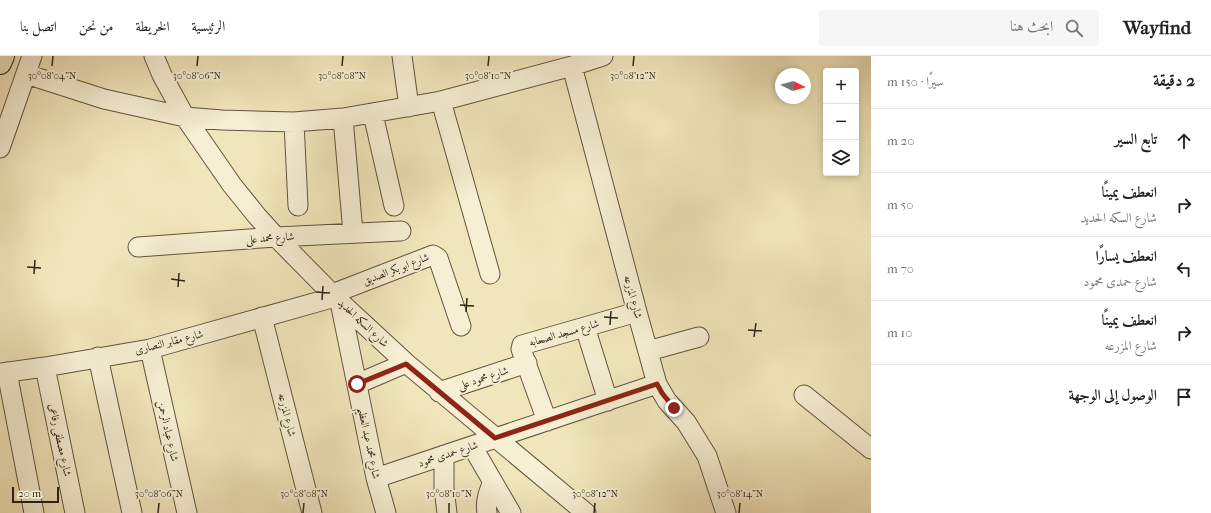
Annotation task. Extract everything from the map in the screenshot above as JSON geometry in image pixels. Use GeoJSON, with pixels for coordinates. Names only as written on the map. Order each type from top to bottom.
{"type":"FeatureCollection","features":[{"type":"Feature","properties":{"kind":"main road"},"geometry":{"type":"LineString","coordinates":[[0,63],[3,56]]}},
{"type":"Feature","properties":{"kind":"street"},"geometry":{"type":"LineString","coordinates":[[0,148],[32,56]]}},
{"type":"Feature","properties":{"kind":"street","name":"شارع السكه الحديد"},"geometry":{"type":"LineString","coordinates":[[154,56],[162,75],[185,117],[232,185],[276,237],[336,298],[406,364],[586,513]]}},
{"type":"Feature","properties":{"kind":"street"},"geometry":{"type":"LineString","coordinates":[[402,56],[409,107]]}},
{"type":"Feature","properties":{"kind":"street"},"geometry":{"type":"LineString","coordinates":[[26,74],[104,99],[185,117],[222,120],[294,122],[373,114],[441,101],[572,66],[603,56]]}},
{"type":"Feature","properties":{"kind":"street","name":"شارع المزرعه"},"geometry":{"type":"LineString","coordinates":[[572,66],[657,384],[667,401],[686,422],[707,456],[726,513]]}},
{"type":"Feature","properties":{"kind":"street"},"geometry":{"type":"LineString","coordinates":[[441,101],[490,274]]}},
{"type":"Feature","properties":{"kind":"street"},"geometry":{"type":"LineString","coordinates":[[373,114],[394,206]]}},
{"type":"Feature","properties":{"kind":"street"},"geometry":{"type":"LineString","coordinates":[[343,118],[353,233]]}},
{"type":"Feature","properties":{"kind":"street"},"geometry":{"type":"LineString","coordinates":[[294,122],[298,206]]}},
{"type":"Feature","properties":{"kind":"street","name":"شارع محمد على"},"geometry":{"type":"LineString","coordinates":[[138,247],[276,237],[401,231]]}},
{"type":"Feature","properties":{"kind":"street","name":"شارع ابو بكر الصديق"},"geometry":{"type":"LineString","coordinates":[[336,298],[433,255],[438,258],[461,326]]}},
{"type":"Feature","properties":{"kind":"street","name":"شارع مقابر النصارى"},"geometry":{"type":"LineString","coordinates":[[4,372],[45,367],[150,348],[336,298]]}},
{"type":"Feature","properties":{"kind":"street","name":"شارع محمد عبد العظيم"},"geometry":{"type":"LineString","coordinates":[[336,298],[357,384],[376,478],[386,513]]}},
{"type":"Feature","properties":{"kind":"street","name":"شارع مسجد الصحابه"},"geometry":{"type":"LineString","coordinates":[[547,421],[521,347],[524,344],[637,312]]}},
{"type":"Feature","properties":{"kind":"street","name":"شارع المزرعه"},"geometry":{"type":"LineString","coordinates":[[262,317],[312,513]]}},
{"type":"Feature","properties":{"kind":"street"},"geometry":{"type":"LineString","coordinates":[[584,327],[608,400]]}},
{"type":"Feature","properties":{"kind":"street"},"geometry":{"type":"LineString","coordinates":[[648,351],[699,337]]}},
{"type":"Feature","properties":{"kind":"street","name":"شارع عباد الرحمن"},"geometry":{"type":"LineString","coordinates":[[150,348],[187,513]]}},
{"type":"Feature","properties":{"kind":"street"},"geometry":{"type":"LineString","coordinates":[[98,357],[132,513]]}},
{"type":"Feature","properties":{"kind":"street","name":"شارع محمود على"},"geometry":{"type":"LineString","coordinates":[[440,392],[527,363]]}},
{"type":"Feature","properties":{"kind":"street"},"geometry":{"type":"LineString","coordinates":[[357,384],[406,364]]}},
{"type":"Feature","properties":{"kind":"street","name":"شارع مصطفى رفاعى"},"geometry":{"type":"LineString","coordinates":[[45,367],[75,513]]}},
{"type":"Feature","properties":{"kind":"street"},"geometry":{"type":"LineString","coordinates":[[4,372],[34,513]]}},
{"type":"Feature","properties":{"kind":"street","name":"شارع حمدى محمود"},"geometry":{"type":"LineString","coordinates":[[376,478],[657,384]]}},
{"type":"Feature","properties":{"kind":"street"},"geometry":{"type":"LineString","coordinates":[[804,395],[871,449]]}},
{"type":"Feature","properties":{"kind":"street"},"geometry":{"type":"LineString","coordinates":[[472,446],[511,513]]}},
{"type":"Feature","properties":{"kind":"street"},"geometry":{"type":"LineString","coordinates":[[444,455],[444,488],[447,513]]}},
{"type":"Feature","properties":{"kind":"street"},"geometry":{"type":"LineString","coordinates":[[487,513],[486,507],[488,494],[493,482]]}},
{"type":"Feature","properties":{"kind":"route"},"geometry":{"type":"LineString","coordinates":[[357,384],[406,364],[495,438],[657,384],[667,401],[674,408]]}}]}
